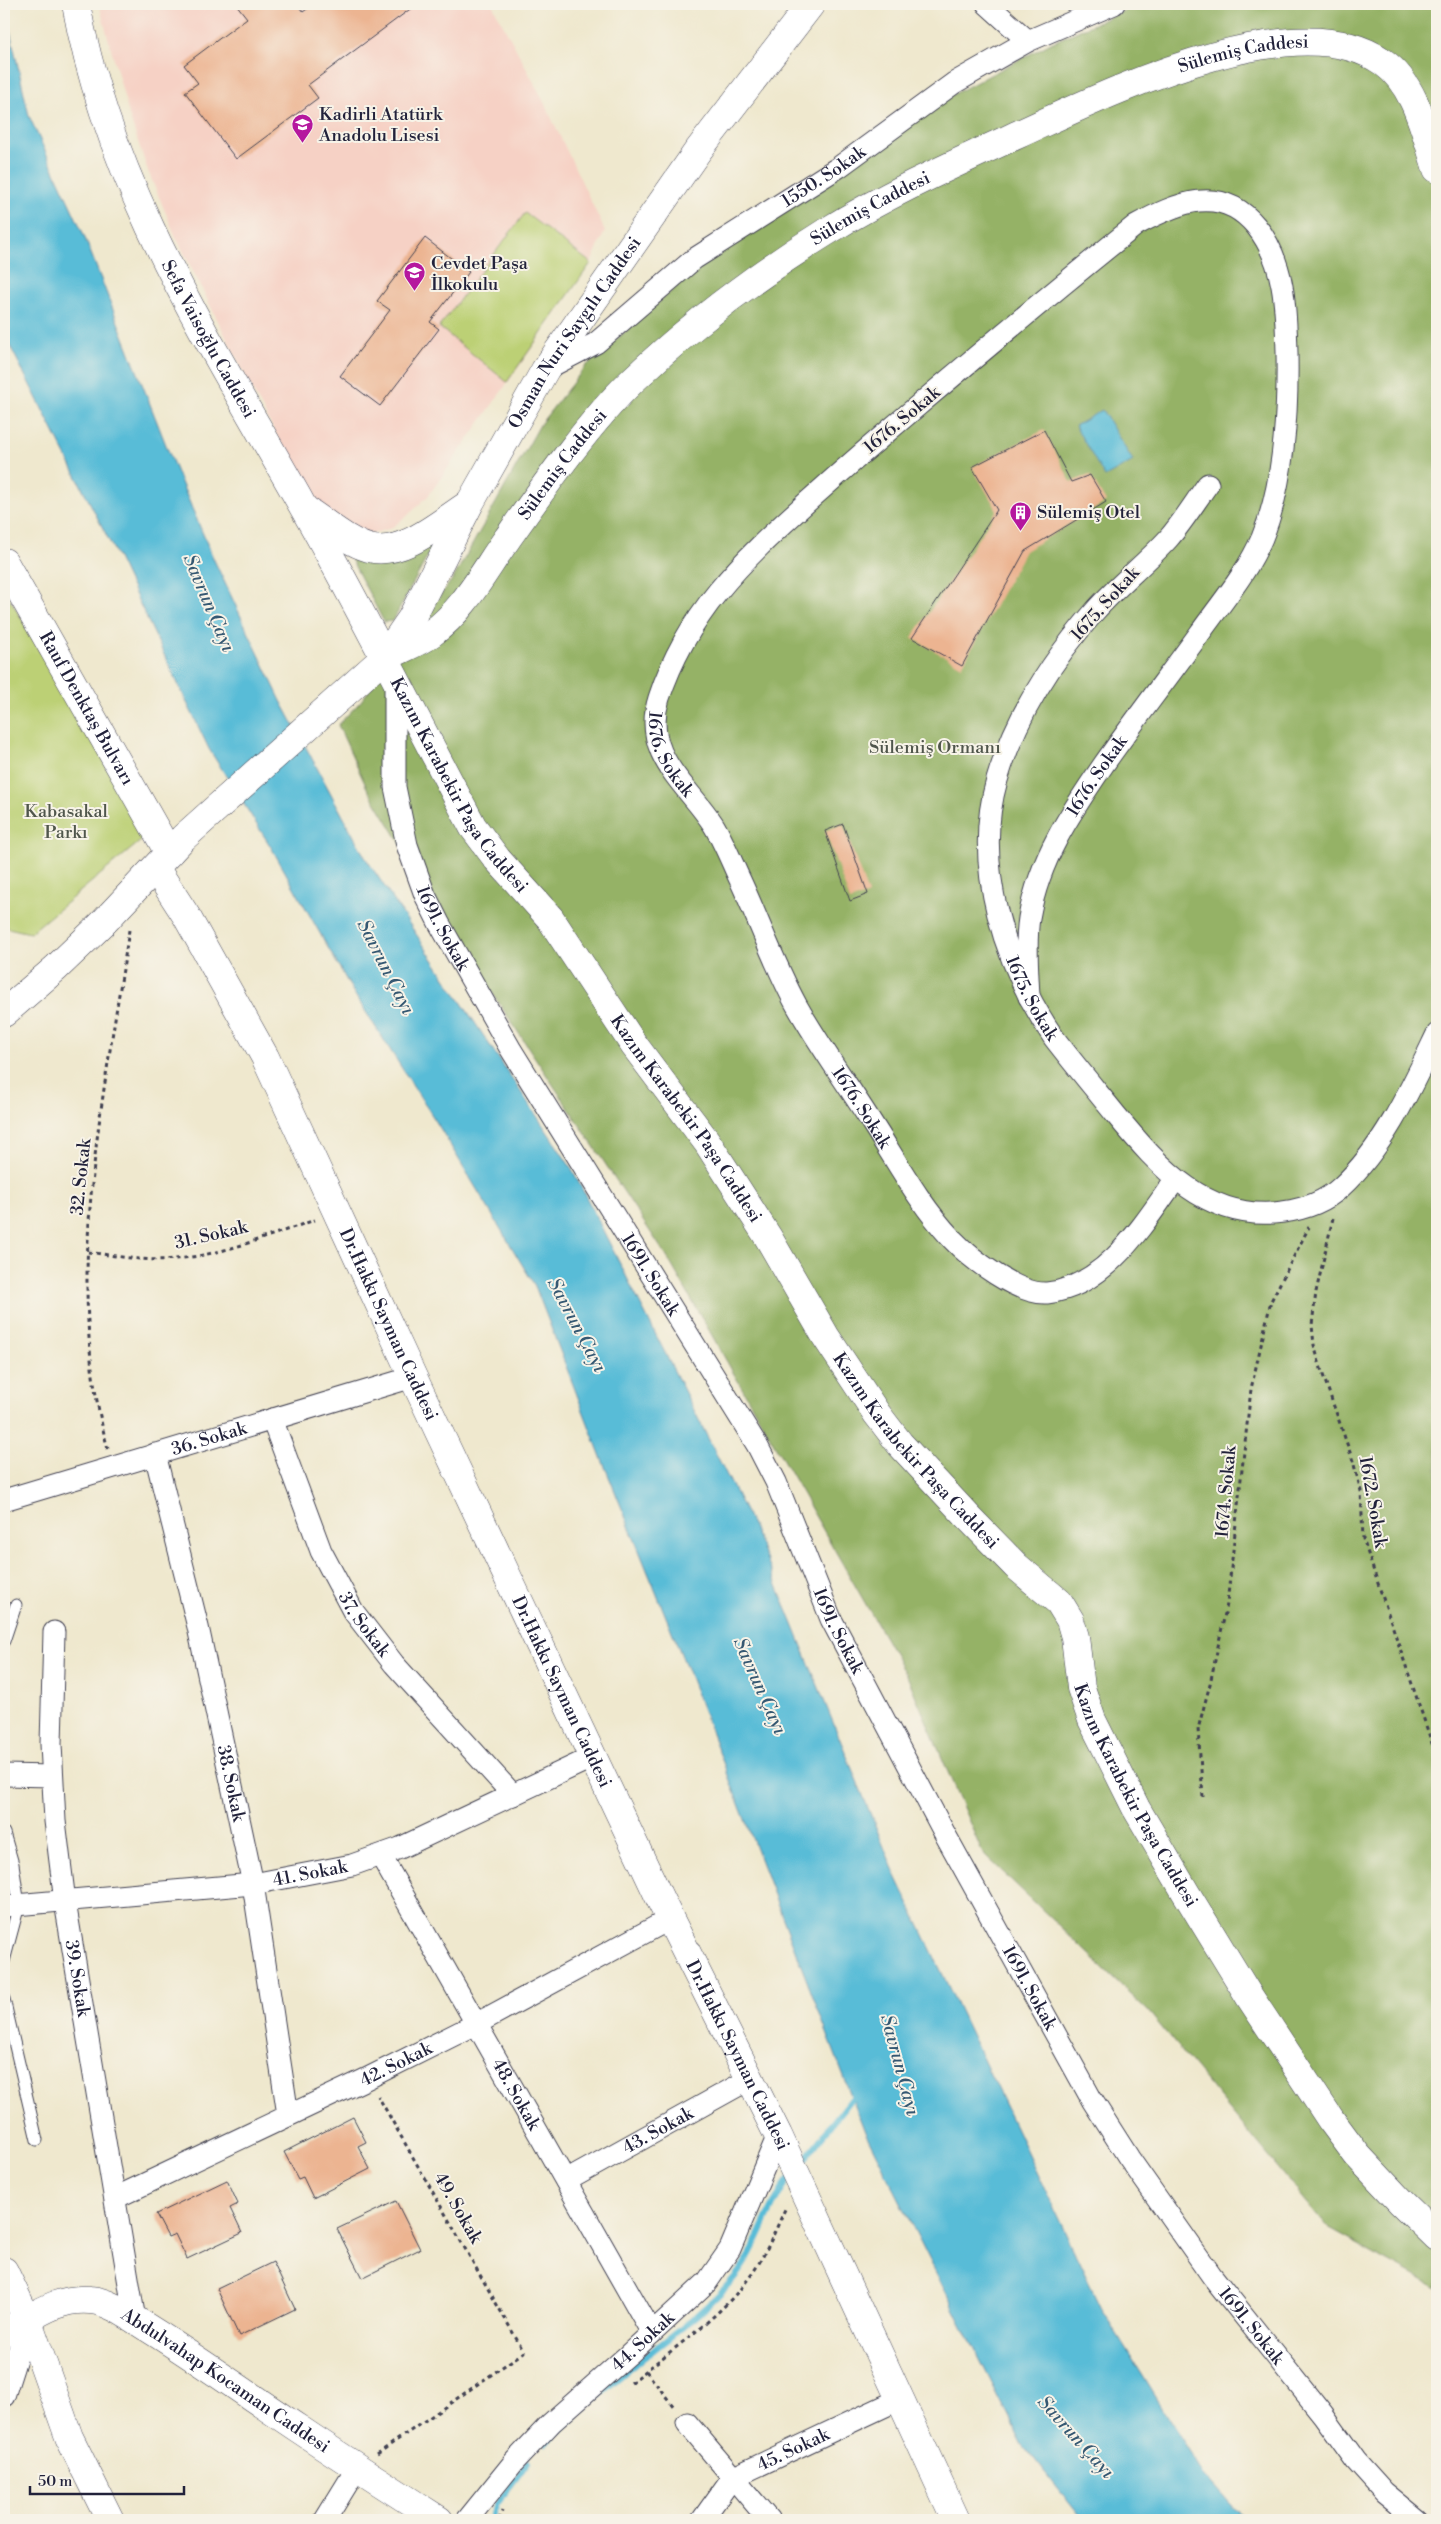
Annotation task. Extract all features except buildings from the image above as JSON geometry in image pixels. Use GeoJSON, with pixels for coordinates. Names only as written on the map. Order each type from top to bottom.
{"type":"FeatureCollection","features":[{"type":"Feature","properties":{"kind":"street","name":"Sefa Vaisoğlu Caddesi"},"geometry":{"type":"LineString","coordinates":[[76,4],[93,76],[120,159],[138,204],[190,308],[304,508],[389,668]]}},
{"type":"Feature","properties":{"kind":"street","name":"Osman Nuri Saygılı Caddesi"},"geometry":{"type":"LineString","coordinates":[[169,853],[362,675],[389,668],[411,619],[470,503],[545,370],[697,152],[811,4]]}},
{"type":"Feature","properties":{"kind":"street"},"geometry":{"type":"LineString","coordinates":[[987,4],[1028,40]]}},
{"type":"Feature","properties":{"kind":"street","name":"1550. Sokak"},"geometry":{"type":"LineString","coordinates":[[545,370],[596,344],[678,271],[719,241],[839,167],[954,82],[1028,40],[1114,4]]}},
{"type":"Feature","properties":{"kind":"street","name":"Sülemiş Caddesi"},"geometry":{"type":"LineString","coordinates":[[389,668],[463,604],[509,536],[599,418],[630,382],[679,338],[714,310],[827,232],[899,192],[996,145],[1112,92],[1163,73],[1234,51],[1276,43],[1313,41],[1343,44],[1368,53],[1395,72],[1409,92],[1437,169]]}},
{"type":"Feature","properties":{"kind":"street","name":"1676. Sokak"},"geometry":{"type":"LineString","coordinates":[[1029,997],[1029,920],[1042,871],[1057,836],[1142,709],[1237,583],[1262,536],[1274,499],[1281,453],[1287,375],[1286,318],[1282,282],[1276,260],[1264,236],[1249,217],[1226,203],[1207,200],[1189,202],[1167,209],[1136,225],[892,428],[778,529],[739,565],[712,595],[694,622],[671,666],[657,704],[655,724],[664,758],[676,780],[698,804],[722,842],[796,1005],[923,1202],[950,1238],[972,1258],[1017,1285],[1039,1293],[1068,1289],[1101,1268],[1119,1251],[1142,1226],[1175,1180]]}},
{"type":"Feature","properties":{"kind":"street","name":"1675. Sokak"},"geometry":{"type":"LineString","coordinates":[[1208,484],[1169,538],[1123,581],[1095,611],[1064,651],[1027,708],[1006,751],[997,782],[991,816],[990,876],[1004,932],[1029,997],[1040,1018],[1076,1067],[1155,1161],[1175,1180],[1211,1202],[1248,1213],[1274,1214],[1294,1211],[1332,1194],[1372,1152],[1387,1129],[1437,1034]]}},
{"type":"Feature","properties":{"kind":"street"},"geometry":{"type":"LineString","coordinates":[[304,508],[368,548],[387,550],[406,544],[470,503]]}},
{"type":"Feature","properties":{"kind":"street","name":"Rauf Denktaş Bulvarı"},"geometry":{"type":"LineString","coordinates":[[4,562],[169,853]]}},
{"type":"Feature","properties":{"kind":"street","name":"Kazım Karabekir Paşa Caddesi"},"geometry":{"type":"LineString","coordinates":[[389,668],[473,827],[497,859],[550,918],[625,1032],[707,1142],[768,1237],[826,1337],[877,1414],[900,1444],[969,1518],[1016,1566],[1059,1602],[1070,1620],[1075,1637],[1081,1688],[1092,1720],[1136,1808],[1186,1893],[1249,1996],[1331,2120],[1370,2168],[1437,2237]]}},
{"type":"Feature","properties":{"kind":"street","name":"1691. Sokak"},"geometry":{"type":"LineString","coordinates":[[389,668],[395,787],[407,845],[425,895],[438,923],[510,1048],[758,1445],[776,1482],[831,1619],[1057,2040],[1129,2158],[1187,2243],[1323,2415],[1356,2462],[1384,2492],[1418,2520]]}},
{"type":"Feature","properties":{"kind":"street"},"geometry":{"type":"LineString","coordinates":[[7,1000],[69,956],[169,853]]}},
{"type":"Feature","properties":{"kind":"street","name":"Dr.Hakkı Sayman Caddesi"},"geometry":{"type":"LineString","coordinates":[[169,853],[187,917],[265,1057],[413,1377],[670,1919],[778,2135],[956,2520]]}},
{"type":"Feature","properties":{"kind":"street","name":"36. Sokak"},"geometry":{"type":"LineString","coordinates":[[4,1500],[413,1377]]}},
{"type":"Feature","properties":{"kind":"street","name":"37. Sokak"},"geometry":{"type":"LineString","coordinates":[[272,1418],[321,1551],[353,1611],[394,1664],[512,1795]]}},
{"type":"Feature","properties":{"kind":"street","name":"38. Sokak"},"geometry":{"type":"LineString","coordinates":[[155,1454],[200,1636],[253,1884],[288,2115]]}},
{"type":"Feature","properties":{"kind":"street","name":"39. Sokak"},"geometry":{"type":"LineString","coordinates":[[54,1632],[52,1776],[65,1902],[135,2320]]}},
{"type":"Feature","properties":{"kind":"street","name":"41. Sokak"},"geometry":{"type":"LineString","coordinates":[[11,1905],[65,1902],[253,1884],[309,1874],[381,1856],[593,1757]]}},
{"type":"Feature","properties":{"kind":"street"},"geometry":{"type":"LineString","coordinates":[[4,1775],[52,1776]]}},
{"type":"Feature","properties":{"kind":"street","name":"48. Sokak"},"geometry":{"type":"LineString","coordinates":[[381,1856],[652,2333]]}},
{"type":"Feature","properties":{"kind":"street","name":"42. Sokak"},"geometry":{"type":"LineString","coordinates":[[114,2198],[368,2078],[476,2024],[670,1919]]}},
{"type":"Feature","properties":{"kind":"street","name":"43. Sokak"},"geometry":{"type":"LineString","coordinates":[[566,2181],[750,2079]]}},
{"type":"Feature","properties":{"kind":"street","name":"44. Sokak"},"geometry":{"type":"LineString","coordinates":[[467,2520],[514,2462],[551,2423],[707,2282],[730,2249],[778,2135]]}},
{"type":"Feature","properties":{"kind":"street"},"geometry":{"type":"LineString","coordinates":[[4,2271],[28,2321],[69,2437],[110,2520]]}},
{"type":"Feature","properties":{"kind":"street","name":"Abdulvahap Kocaman Caddesi"},"geometry":{"type":"LineString","coordinates":[[4,2332],[28,2321],[41,2310],[72,2299],[93,2300],[135,2320],[357,2468],[439,2520]]}},
{"type":"Feature","properties":{"kind":"street"},"geometry":{"type":"LineString","coordinates":[[4,2396],[28,2321]]}},
{"type":"Feature","properties":{"kind":"street","name":"45. Sokak"},"geometry":{"type":"LineString","coordinates":[[702,2520],[732,2478],[900,2399]]}},
{"type":"Feature","properties":{"kind":"street"},"geometry":{"type":"LineString","coordinates":[[687,2423],[769,2520]]}},
{"type":"Feature","properties":{"kind":"street"},"geometry":{"type":"LineString","coordinates":[[325,2520],[357,2468]]}},
{"type":"Feature","properties":{"kind":"lane"},"geometry":{"type":"LineString","coordinates":[[4,1640],[16,1604]]}},
{"type":"Feature","properties":{"kind":"lane"},"geometry":{"type":"LineString","coordinates":[[4,1833],[13,1864],[11,1905],[4,1962]]}},
{"type":"Feature","properties":{"kind":"lane"},"geometry":{"type":"LineString","coordinates":[[4,1999],[37,2140]]}},
{"type":"Feature","properties":{"kind":"path","name":"32. Sokak"},"geometry":{"type":"LineString","coordinates":[[113,1466],[92,1383],[86,1319],[88,1252],[97,1143],[129,929]]}},
{"type":"Feature","properties":{"kind":"path","name":"1672. Sokak"},"geometry":{"type":"LineString","coordinates":[[1332,1194],[1312,1325],[1314,1345],[1357,1476],[1363,1513],[1362,1539],[1437,1758]]}},
{"type":"Feature","properties":{"kind":"path","name":"1674. Sokak"},"geometry":{"type":"LineString","coordinates":[[1202,1797],[1198,1729],[1228,1604],[1251,1389],[1271,1301],[1287,1267],[1332,1194]]}},
{"type":"Feature","properties":{"kind":"path","name":"31. Sokak"},"geometry":{"type":"LineString","coordinates":[[88,1252],[140,1259],[176,1259],[240,1245],[336,1212]]}},
{"type":"Feature","properties":{"kind":"path","name":"49. Sokak"},"geometry":{"type":"LineString","coordinates":[[357,2468],[524,2352],[368,2078]]}},
{"type":"Feature","properties":{"kind":"path"},"geometry":{"type":"LineString","coordinates":[[646,2370],[687,2423]]}},
{"type":"Feature","properties":{"kind":"shaded area"},"geometry":{"type":"Polygon","coordinates":[[[99,4],[492,4],[539,92],[605,231],[591,263],[428,496],[391,528],[375,533],[366,533],[334,518],[308,493],[256,397],[175,235],[148,171],[129,115],[99,4]]]}},
{"type":"Feature","properties":{"kind":"green space","name":"Sülemiş Ormanı"},"geometry":{"type":"Polygon","coordinates":[[[1139,4],[1437,4],[1437,2288],[1328,2228],[1148,2011],[982,1852],[908,1678],[667,1257],[485,982],[367,788],[338,725],[361,701],[454,577],[541,423],[586,366],[700,266],[933,105],[1053,42],[1139,4]]]}},
{"type":"Feature","properties":{"kind":"green space"},"geometry":{"type":"Polygon","coordinates":[[[525,213],[591,263],[507,382],[439,327],[525,213]]]}},
{"type":"Feature","properties":{"kind":"green space"},"geometry":{"type":"Polygon","coordinates":[[[441,531],[393,621],[384,622],[352,561],[353,554],[383,561],[402,560],[418,550],[441,531]]]}},
{"type":"Feature","properties":{"kind":"green space","name":"Kabasakal Parkı"},"geometry":{"type":"Polygon","coordinates":[[[4,589],[148,835],[30,933],[4,927],[4,589]]]}},
{"type":"Feature","properties":{"kind":"water","name":"Savrun Çayı"},"geometry":{"type":"Polygon","coordinates":[[[4,4],[29,116],[83,233],[175,468],[214,560],[281,701],[365,857],[572,1169],[754,1529],[895,1874],[1102,2310],[1203,2473],[1245,2520],[1083,2520],[1023,2445],[865,2132],[686,1666],[601,1457],[535,1286],[437,1123],[355,995],[271,847],[209,749],[118,558],[4,334],[4,4]]]}},
{"type":"Feature","properties":{"kind":"water"},"geometry":{"type":"Polygon","coordinates":[[[1102,410],[1133,461],[1105,477],[1075,426],[1102,410]]]}},
{"type":"Feature","properties":{"kind":"waterway"},"geometry":{"type":"LineString","coordinates":[[800,2165],[857,2092]]}},
{"type":"Feature","properties":{"kind":"waterway"},"geometry":{"type":"LineString","coordinates":[[546,2443],[614,2382],[688,2323],[723,2290],[743,2266],[774,2203],[789,2179]]}},
{"type":"Feature","properties":{"kind":"waterway"},"geometry":{"type":"LineString","coordinates":[[491,2520],[497,2504],[528,2462]]}},
{"type":"Feature","properties":{"kind":"place","name":"Kadirli Atatürk Anadolu Lisesi"},"geometry":{"type":"Point","coordinates":[303,143]}},
{"type":"Feature","properties":{"kind":"place","name":"Cevdet Paşa İlkokulu"},"geometry":{"type":"Point","coordinates":[415,292]}},
{"type":"Feature","properties":{"kind":"place","name":"Sülemiş Otel"},"geometry":{"type":"Point","coordinates":[1021,531]}}]}
